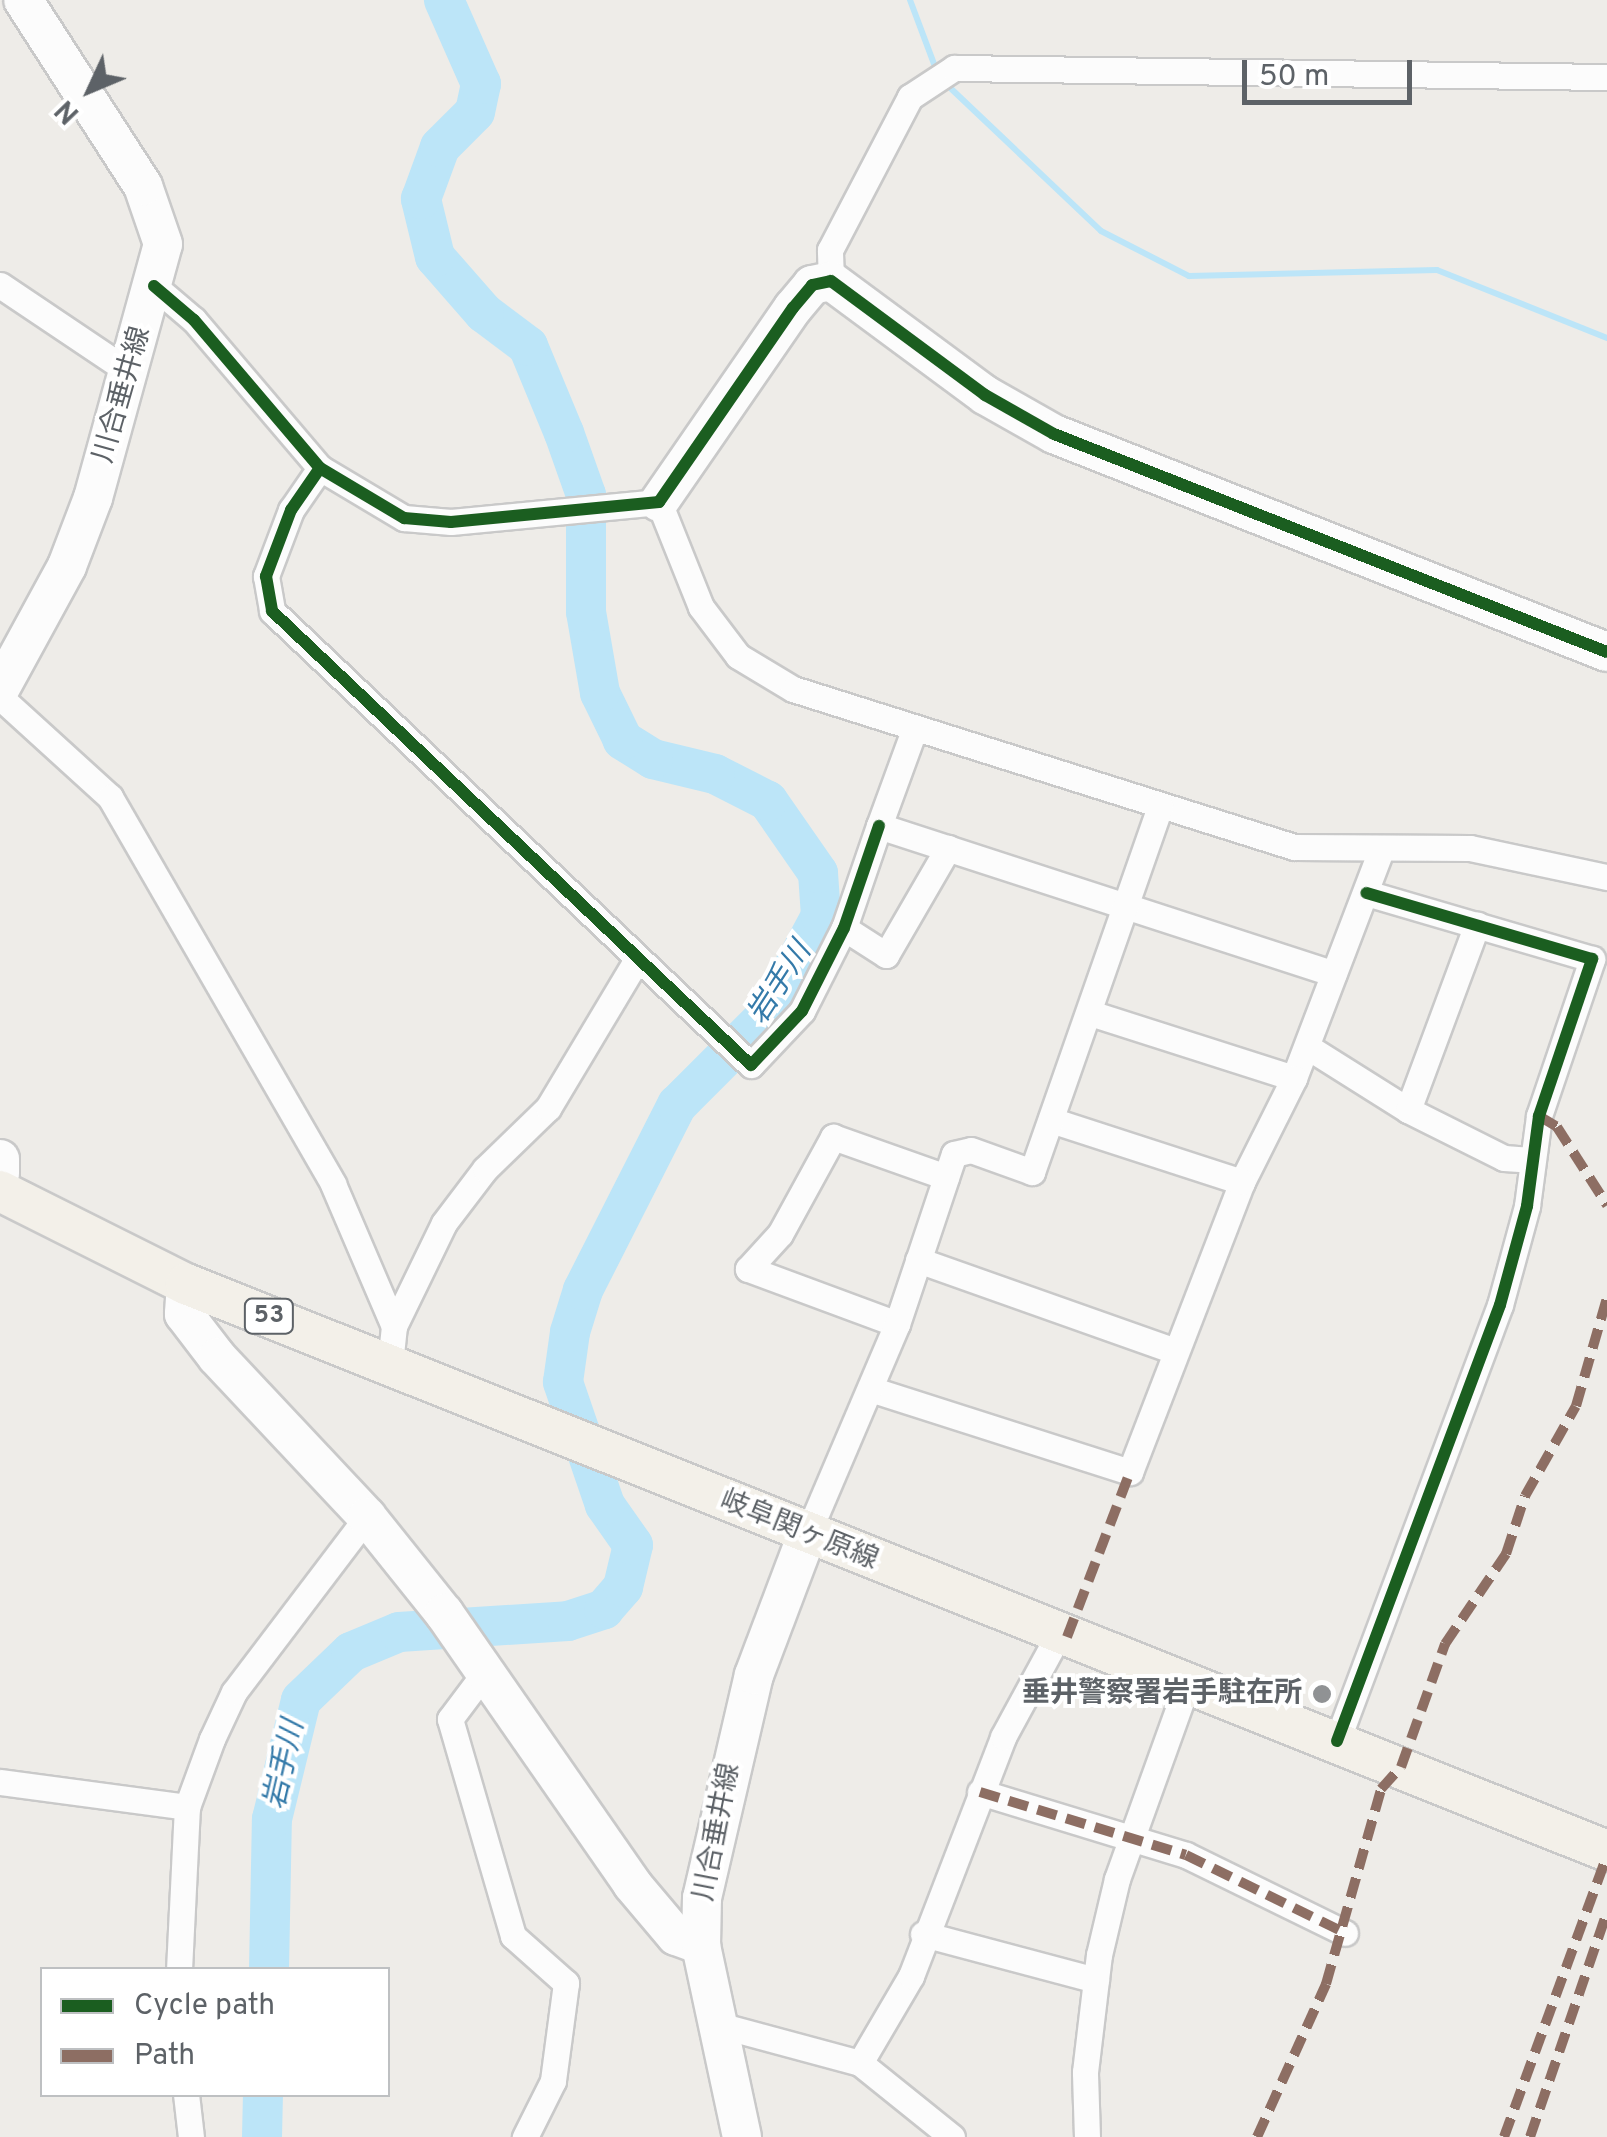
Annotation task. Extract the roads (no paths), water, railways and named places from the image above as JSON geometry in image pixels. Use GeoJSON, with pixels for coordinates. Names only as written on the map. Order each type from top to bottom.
{"type":"FeatureCollection","features":[{"type":"Feature","properties":{"kind":"main road","name":"岐阜関ヶ原線"},"geometry":{"type":"LineString","coordinates":[[0,1191],[186,1284],[392,1344],[545,1426],[807,1535],[1337,1740],[1607,1850]]}},
{"type":"Feature","properties":{"kind":"street"},"geometry":{"type":"LineString","coordinates":[[0,13],[23,0]]}},
{"type":"Feature","properties":{"kind":"street","name":"川合垂井線"},"geometry":{"type":"LineString","coordinates":[[0,688],[67,566],[131,373],[154,286],[160,221],[23,0]]}},
{"type":"Feature","properties":{"kind":"street"},"geometry":{"type":"LineString","coordinates":[[831,281],[830,250],[910,96],[954,68],[1607,77]]}},
{"type":"Feature","properties":{"kind":"street"},"geometry":{"type":"LineString","coordinates":[[154,286],[194,320],[320,468],[404,518],[551,515],[660,502],[793,308],[812,285],[831,281],[985,395],[1054,434],[1607,652]]}},
{"type":"Feature","properties":{"kind":"street"},"geometry":{"type":"LineString","coordinates":[[0,285],[131,373]]}},
{"type":"Feature","properties":{"kind":"street"},"geometry":{"type":"LineString","coordinates":[[320,468],[291,510],[266,576],[272,610],[751,1064],[802,1011],[844,928],[913,732]]}},
{"type":"Feature","properties":{"kind":"street"},"geometry":{"type":"LineString","coordinates":[[660,502],[701,608],[738,656],[793,689],[913,732],[1294,847],[1470,848],[1607,878]]}},
{"type":"Feature","properties":{"kind":"street"},"geometry":{"type":"LineString","coordinates":[[0,697],[110,797],[333,1184],[392,1344]]}},
{"type":"Feature","properties":{"kind":"street"},"geometry":{"type":"LineString","coordinates":[[807,1535],[897,1324],[954,1154],[971,1150],[1032,1172],[1160,806]]}},
{"type":"Feature","properties":{"kind":"street"},"geometry":{"type":"LineString","coordinates":[[879,826],[1334,974]]}},
{"type":"Feature","properties":{"kind":"street"},"geometry":{"type":"LineString","coordinates":[[844,928],[886,956],[948,848]]}},
{"type":"Feature","properties":{"kind":"street"},"geometry":{"type":"LineString","coordinates":[[870,1389],[1130,1472],[1242,1182],[1311,1049],[1334,974],[1381,850]]}},
{"type":"Feature","properties":{"kind":"street"},"geometry":{"type":"LineString","coordinates":[[1337,1740],[1500,1306],[1531,1160],[1592,959],[1366,893]]}},
{"type":"Feature","properties":{"kind":"street"},"geometry":{"type":"LineString","coordinates":[[1408,1110],[1477,924]]}},
{"type":"Feature","properties":{"kind":"street"},"geometry":{"type":"LineString","coordinates":[[392,1344],[444,1224],[485,1169],[548,1108],[638,959]]}},
{"type":"Feature","properties":{"kind":"street"},"geometry":{"type":"LineString","coordinates":[[1090,1014],[1294,1078]]}},
{"type":"Feature","properties":{"kind":"street"},"geometry":{"type":"LineString","coordinates":[[1311,1049],[1408,1110],[1504,1158],[1531,1160]]}},
{"type":"Feature","properties":{"kind":"street"},"geometry":{"type":"LineString","coordinates":[[1051,1120],[1242,1182]]}},
{"type":"Feature","properties":{"kind":"street"},"geometry":{"type":"LineString","coordinates":[[897,1324],[748,1269],[780,1234],[833,1137],[946,1177]]}},
{"type":"Feature","properties":{"kind":"street"},"geometry":{"type":"LineString","coordinates":[[0,1159],[0,1173]]}},
{"type":"Feature","properties":{"kind":"street"},"geometry":{"type":"LineString","coordinates":[[918,1260],[1174,1351]]}},
{"type":"Feature","properties":{"kind":"street"},"geometry":{"type":"LineString","coordinates":[[186,1284],[184,1314],[217,1357],[366,1517],[444,1613],[632,1884],[676,1936],[701,1945]]}},
{"type":"Feature","properties":{"kind":"street"},"geometry":{"type":"LineString","coordinates":[[179,1967],[187,1807],[234,1692],[366,1517]]}},
{"type":"Feature","properties":{"kind":"street","name":"川合垂井線"},"geometry":{"type":"LineString","coordinates":[[742,2137],[701,1945],[710,1844],[754,1675],[807,1535]]}},
{"type":"Feature","properties":{"kind":"street"},"geometry":{"type":"LineString","coordinates":[[860,2063],[911,1976],[922,1934],[980,1792],[1059,1634]]}},
{"type":"Feature","properties":{"kind":"street"},"geometry":{"type":"LineString","coordinates":[[481,1665],[450,1719],[513,1936],[566,1983],[553,2081],[524,2137]]}},
{"type":"Feature","properties":{"kind":"street"},"geometry":{"type":"LineString","coordinates":[[1087,2137],[1096,1980],[1117,1879],[1135,1842],[1187,1684]]}},
{"type":"Feature","properties":{"kind":"street"},"geometry":{"type":"LineString","coordinates":[[0,1782],[187,1807]]}},
{"type":"Feature","properties":{"kind":"street"},"geometry":{"type":"LineString","coordinates":[[980,1792],[1250,1881],[1344,1933]]}},
{"type":"Feature","properties":{"kind":"street"},"geometry":{"type":"LineString","coordinates":[[922,1934],[1096,1980]]}},
{"type":"Feature","properties":{"kind":"street"},"geometry":{"type":"LineString","coordinates":[[720,2024],[860,2063],[952,2137]]}},
{"type":"Feature","properties":{"kind":"street"},"geometry":{"type":"LineString","coordinates":[[186,2097],[190,2137]]}},
{"type":"Feature","properties":{"kind":"waterway","name":"岩手川"},"geometry":{"type":"LineString","coordinates":[[269,1967],[272,1819],[301,1700],[351,1652],[399,1632],[568,1621],[604,1609],[623,1587],[633,1545],[605,1505],[563,1382],[570,1332],[583,1290],[677,1105],[769,1013],[821,916],[818,873],[768,801],[715,774],[653,759],[623,740],[600,693],[586,612],[586,495],[564,433],[528,346],[484,313],[435,257],[421,199],[440,147],[475,112],[481,84],[444,0]]}},
{"type":"Feature","properties":{"kind":"waterway"},"geometry":{"type":"LineString","coordinates":[[910,0],[937,72]]}},
{"type":"Feature","properties":{"kind":"waterway"},"geometry":{"type":"LineString","coordinates":[[944,82],[1101,231],[1189,276],[1437,270],[1607,338]]}},
{"type":"Feature","properties":{"kind":"waterway","name":"岩手川"},"geometry":{"type":"LineString","coordinates":[[262,2137],[263,2097]]}},
{"type":"Feature","properties":{"kind":"place","name":"垂井警察署岩手駐在所"},"geometry":{"type":"Point","coordinates":[1322,1694]}}]}
